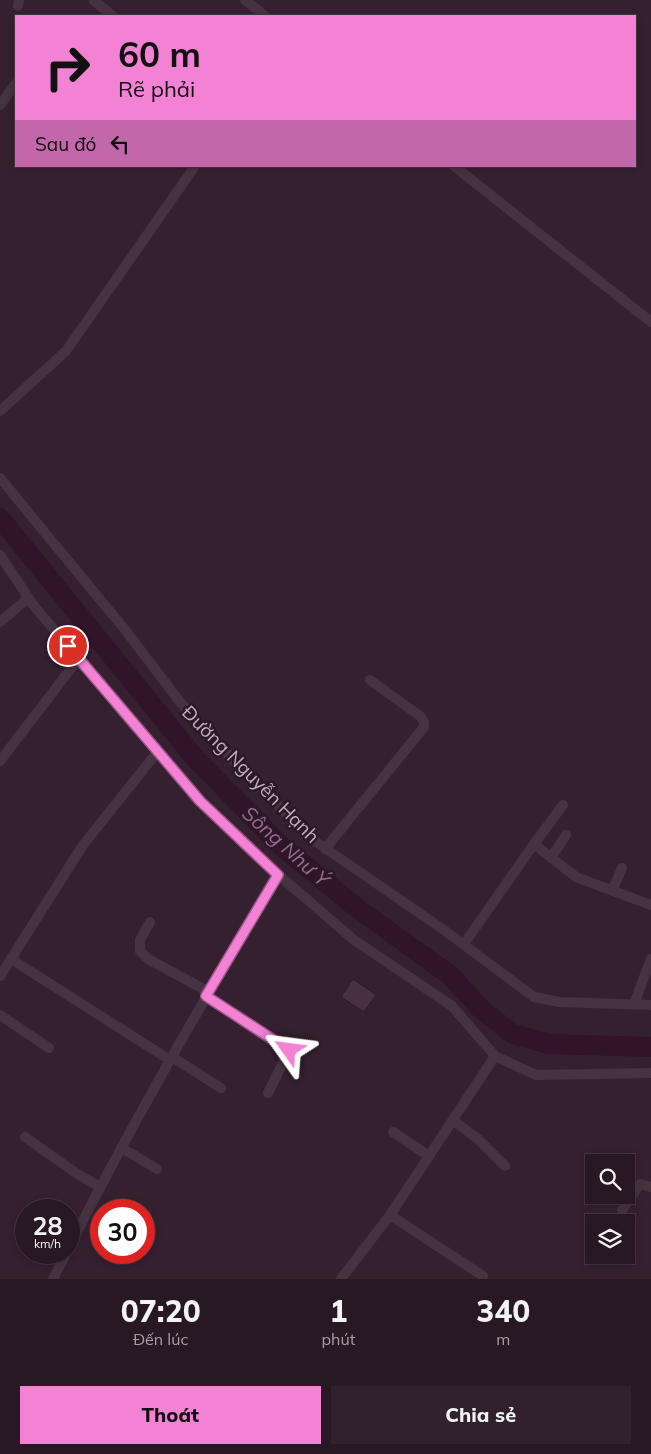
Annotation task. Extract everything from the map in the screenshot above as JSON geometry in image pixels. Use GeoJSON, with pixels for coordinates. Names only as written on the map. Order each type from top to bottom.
{"type":"FeatureCollection","features":[{"type":"Feature","properties":{"kind":"street"},"geometry":{"type":"LineString","coordinates":[[94,0],[112,15]]}},
{"type":"Feature","properties":{"kind":"street"},"geometry":{"type":"LineString","coordinates":[[245,0],[264,15]]}},
{"type":"Feature","properties":{"kind":"street"},"geometry":{"type":"LineString","coordinates":[[0,105],[15,85]]}},
{"type":"Feature","properties":{"kind":"street"},"geometry":{"type":"LineString","coordinates":[[0,411],[66,351],[194,167]]}},
{"type":"Feature","properties":{"kind":"street"},"geometry":{"type":"LineString","coordinates":[[455,167],[651,322]]}},
{"type":"Feature","properties":{"kind":"street","name":"Đường Nguyễn Hạnh"},"geometry":{"type":"LineString","coordinates":[[0,478],[120,624],[180,702],[234,761],[309,836],[464,944],[534,998],[559,1002],[651,1005]]}},
{"type":"Feature","properties":{"kind":"street"},"geometry":{"type":"LineString","coordinates":[[0,555],[28,598],[200,801],[278,875],[354,940],[452,1006],[495,1056],[536,1075],[651,1073]]}},
{"type":"Feature","properties":{"kind":"street"},"geometry":{"type":"LineString","coordinates":[[0,622],[28,598]]}},
{"type":"Feature","properties":{"kind":"street"},"geometry":{"type":"LineString","coordinates":[[0,761],[79,658]]}},
{"type":"Feature","properties":{"kind":"street"},"geometry":{"type":"LineString","coordinates":[[326,849],[424,727],[424,722],[420,716],[370,680]]}},
{"type":"Feature","properties":{"kind":"street"},"geometry":{"type":"LineString","coordinates":[[0,976],[84,845],[158,751]]}},
{"type":"Feature","properties":{"kind":"street"},"geometry":{"type":"LineString","coordinates":[[464,944],[563,805]]}},
{"type":"Feature","properties":{"kind":"street"},"geometry":{"type":"LineString","coordinates":[[551,858],[566,836]]}},
{"type":"Feature","properties":{"kind":"street"},"geometry":{"type":"LineString","coordinates":[[534,844],[576,877],[651,905]]}},
{"type":"Feature","properties":{"kind":"street"},"geometry":{"type":"LineString","coordinates":[[612,891],[622,868]]}},
{"type":"Feature","properties":{"kind":"street"},"geometry":{"type":"LineString","coordinates":[[80,1226],[100,1186],[207,994],[278,875]]}},
{"type":"Feature","properties":{"kind":"street"},"geometry":{"type":"LineString","coordinates":[[150,922],[140,940],[140,951],[148,959],[207,994],[270,1040],[288,1048],[268,1094]]}},
{"type":"Feature","properties":{"kind":"street"},"geometry":{"type":"LineString","coordinates":[[11,959],[221,1088]]}},
{"type":"Feature","properties":{"kind":"street"},"geometry":{"type":"LineString","coordinates":[[634,1004],[651,959]]}},
{"type":"Feature","properties":{"kind":"street"},"geometry":{"type":"LineString","coordinates":[[0,1014],[49,1048]]}},
{"type":"Feature","properties":{"kind":"street"},"geometry":{"type":"LineString","coordinates":[[341,1279],[390,1215],[495,1056]]}},
{"type":"Feature","properties":{"kind":"street"},"geometry":{"type":"LineString","coordinates":[[453,1120],[479,1140],[505,1166]]}},
{"type":"Feature","properties":{"kind":"street"},"geometry":{"type":"LineString","coordinates":[[393,1132],[429,1156]]}},
{"type":"Feature","properties":{"kind":"street"},"geometry":{"type":"LineString","coordinates":[[25,1137],[76,1173],[100,1186]]}},
{"type":"Feature","properties":{"kind":"street"},"geometry":{"type":"LineString","coordinates":[[122,1148],[157,1169]]}},
{"type":"Feature","properties":{"kind":"street"},"geometry":{"type":"LineString","coordinates":[[622,1210],[640,1184],[651,1187]]}},
{"type":"Feature","properties":{"kind":"street"},"geometry":{"type":"LineString","coordinates":[[390,1215],[483,1276]]}},
{"type":"Feature","properties":{"kind":"street"},"geometry":{"type":"LineString","coordinates":[[53,1279],[61,1264]]}},
{"type":"Feature","properties":{"kind":"building"},"geometry":{"type":"Polygon","coordinates":[[[353,979],[376,995],[364,1012],[341,997],[353,979]]]}},
{"type":"Feature","properties":{"kind":"waterway","name":"Sông Như Ý"},"geometry":{"type":"LineString","coordinates":[[0,518],[195,758],[281,846],[357,908],[451,976],[482,1010],[513,1034],[549,1044],[651,1047]]}},
{"type":"Feature","properties":{"kind":"route"},"geometry":{"type":"LineString","coordinates":[[68,646],[200,801],[278,875],[206,996],[242,1018],[270,1040],[289,1050]]}}]}
